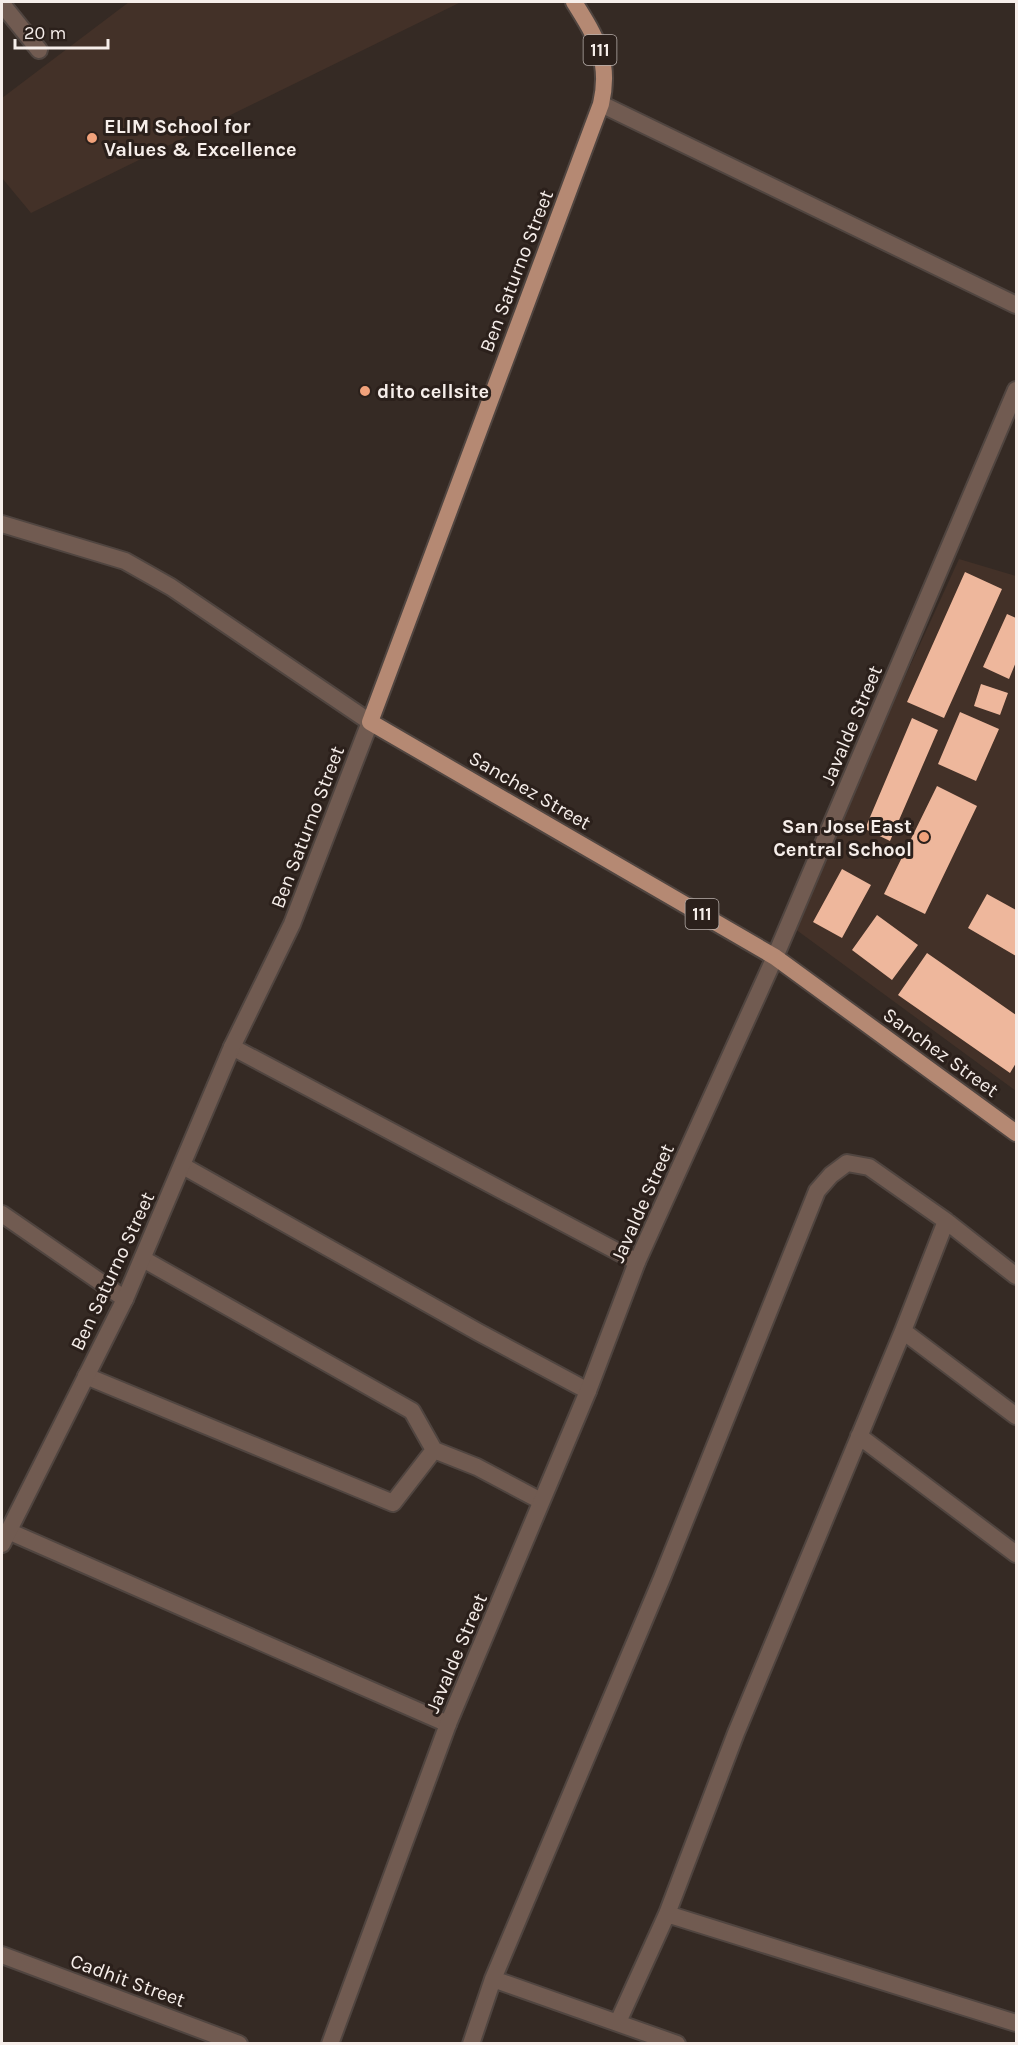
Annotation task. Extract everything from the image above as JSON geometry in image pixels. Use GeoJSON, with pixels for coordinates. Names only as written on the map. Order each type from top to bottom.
{"type":"FeatureCollection","features":[{"type":"Feature","properties":{"kind":"main road","name":"111"},"geometry":{"type":"LineString","coordinates":[[573,2],[602,54],[604,88],[601,104]]}},
{"type":"Feature","properties":{"kind":"main road","name":"Ben Saturno Street"},"geometry":{"type":"LineString","coordinates":[[370,722],[601,104]]}},
{"type":"Feature","properties":{"kind":"main road","name":"Sanchez Street"},"geometry":{"type":"LineString","coordinates":[[370,722],[775,957],[1017,1133]]}},
{"type":"Feature","properties":{"kind":"street"},"geometry":{"type":"LineString","coordinates":[[2,4],[39,50]]}},
{"type":"Feature","properties":{"kind":"street"},"geometry":{"type":"LineString","coordinates":[[601,104],[1017,305]]}},
{"type":"Feature","properties":{"kind":"street","name":"Javalde Street"},"geometry":{"type":"LineString","coordinates":[[330,2043],[448,1724],[588,1391],[637,1262],[775,957],[1017,390]]}},
{"type":"Feature","properties":{"kind":"street","name":"Sanchez Street"},"geometry":{"type":"LineString","coordinates":[[2,524],[125,561],[171,587],[370,722]]}},
{"type":"Feature","properties":{"kind":"street","name":"Ben Saturno Street"},"geometry":{"type":"LineString","coordinates":[[5,1537],[143,1259],[232,1047],[292,924],[370,722]]}},
{"type":"Feature","properties":{"kind":"street"},"geometry":{"type":"LineString","coordinates":[[232,1047],[637,1262]]}},
{"type":"Feature","properties":{"kind":"street"},"geometry":{"type":"LineString","coordinates":[[471,2043],[493,1979],[662,1578],[817,1191],[831,1175],[847,1163],[869,1167],[946,1221],[1017,1276]]}},
{"type":"Feature","properties":{"kind":"street"},"geometry":{"type":"LineString","coordinates":[[183,1166],[478,1332],[588,1391]]}},
{"type":"Feature","properties":{"kind":"street"},"geometry":{"type":"LineString","coordinates":[[2,1214],[125,1299]]}},
{"type":"Feature","properties":{"kind":"street"},"geometry":{"type":"LineString","coordinates":[[618,2022],[667,1914],[736,1733],[903,1331],[946,1221]]}},
{"type":"Feature","properties":{"kind":"street"},"geometry":{"type":"LineString","coordinates":[[143,1259],[412,1411],[434,1450],[477,1467],[541,1501]]}},
{"type":"Feature","properties":{"kind":"street"},"geometry":{"type":"LineString","coordinates":[[903,1331],[1017,1416]]}},
{"type":"Feature","properties":{"kind":"street"},"geometry":{"type":"LineString","coordinates":[[86,1376],[393,1503],[434,1450]]}},
{"type":"Feature","properties":{"kind":"street"},"geometry":{"type":"LineString","coordinates":[[859,1436],[1017,1554]]}},
{"type":"Feature","properties":{"kind":"street"},"geometry":{"type":"LineString","coordinates":[[5,1537],[448,1724]]}},
{"type":"Feature","properties":{"kind":"street"},"geometry":{"type":"LineString","coordinates":[[667,1914],[1017,2023]]}},
{"type":"Feature","properties":{"kind":"street","name":"Cadhit Street"},"geometry":{"type":"LineString","coordinates":[[2,1956],[239,2043]]}},
{"type":"Feature","properties":{"kind":"street"},"geometry":{"type":"LineString","coordinates":[[493,1979],[677,2043]]}},
{"type":"Feature","properties":{"kind":"shaded area","name":"ELIM School for Values & Excellence"},"geometry":{"type":"Polygon","coordinates":[[[129,2],[461,2],[31,213],[2,178],[2,98],[129,2]]]}},
{"type":"Feature","properties":{"kind":"shaded area","name":"San Jose East Central School"},"geometry":{"type":"Polygon","coordinates":[[[959,559],[1016,576],[1016,1091],[791,926],[959,559]]]}},
{"type":"Feature","properties":{"kind":"building"},"geometry":{"type":"Polygon","coordinates":[[[965,572],[1002,589],[944,718],[907,702],[965,572]]]}},
{"type":"Feature","properties":{"kind":"building"},"geometry":{"type":"Polygon","coordinates":[[[1007,614],[1016,618],[1016,662],[1009,679],[983,667],[1007,614]]]}},
{"type":"Feature","properties":{"kind":"building"},"geometry":{"type":"Polygon","coordinates":[[[981,684],[1008,693],[1000,715],[974,706],[981,684]]]}},
{"type":"Feature","properties":{"kind":"building"},"geometry":{"type":"Polygon","coordinates":[[[960,712],[999,729],[976,781],[938,764],[960,712]]]}},
{"type":"Feature","properties":{"kind":"building"},"geometry":{"type":"Polygon","coordinates":[[[912,718],[938,730],[890,841],[865,829],[912,718]]]}},
{"type":"Feature","properties":{"kind":"building"},"geometry":{"type":"Polygon","coordinates":[[[937,786],[977,806],[925,914],[884,894],[937,786]]]}},
{"type":"Feature","properties":{"kind":"building"},"geometry":{"type":"Polygon","coordinates":[[[842,869],[871,885],[842,938],[813,922],[842,869]]]}},
{"type":"Feature","properties":{"kind":"building"},"geometry":{"type":"Polygon","coordinates":[[[987,894],[1016,910],[1016,956],[968,928],[987,894]]]}},
{"type":"Feature","properties":{"kind":"building"},"geometry":{"type":"Polygon","coordinates":[[[877,915],[918,945],[892,980],[852,950],[877,915]]]}},
{"type":"Feature","properties":{"kind":"building"},"geometry":{"type":"Polygon","coordinates":[[[927,953],[1016,1015],[1016,1063],[1010,1073],[898,995],[927,953]]]}},
{"type":"Feature","properties":{"kind":"place","name":"ELIM School for Values & Excellence"},"geometry":{"type":"Point","coordinates":[92,138]}},
{"type":"Feature","properties":{"kind":"place","name":"dito cellsite"},"geometry":{"type":"Point","coordinates":[365,391]}},
{"type":"Feature","properties":{"kind":"place","name":"San Jose East Central School"},"geometry":{"type":"Point","coordinates":[924,837]}}]}
